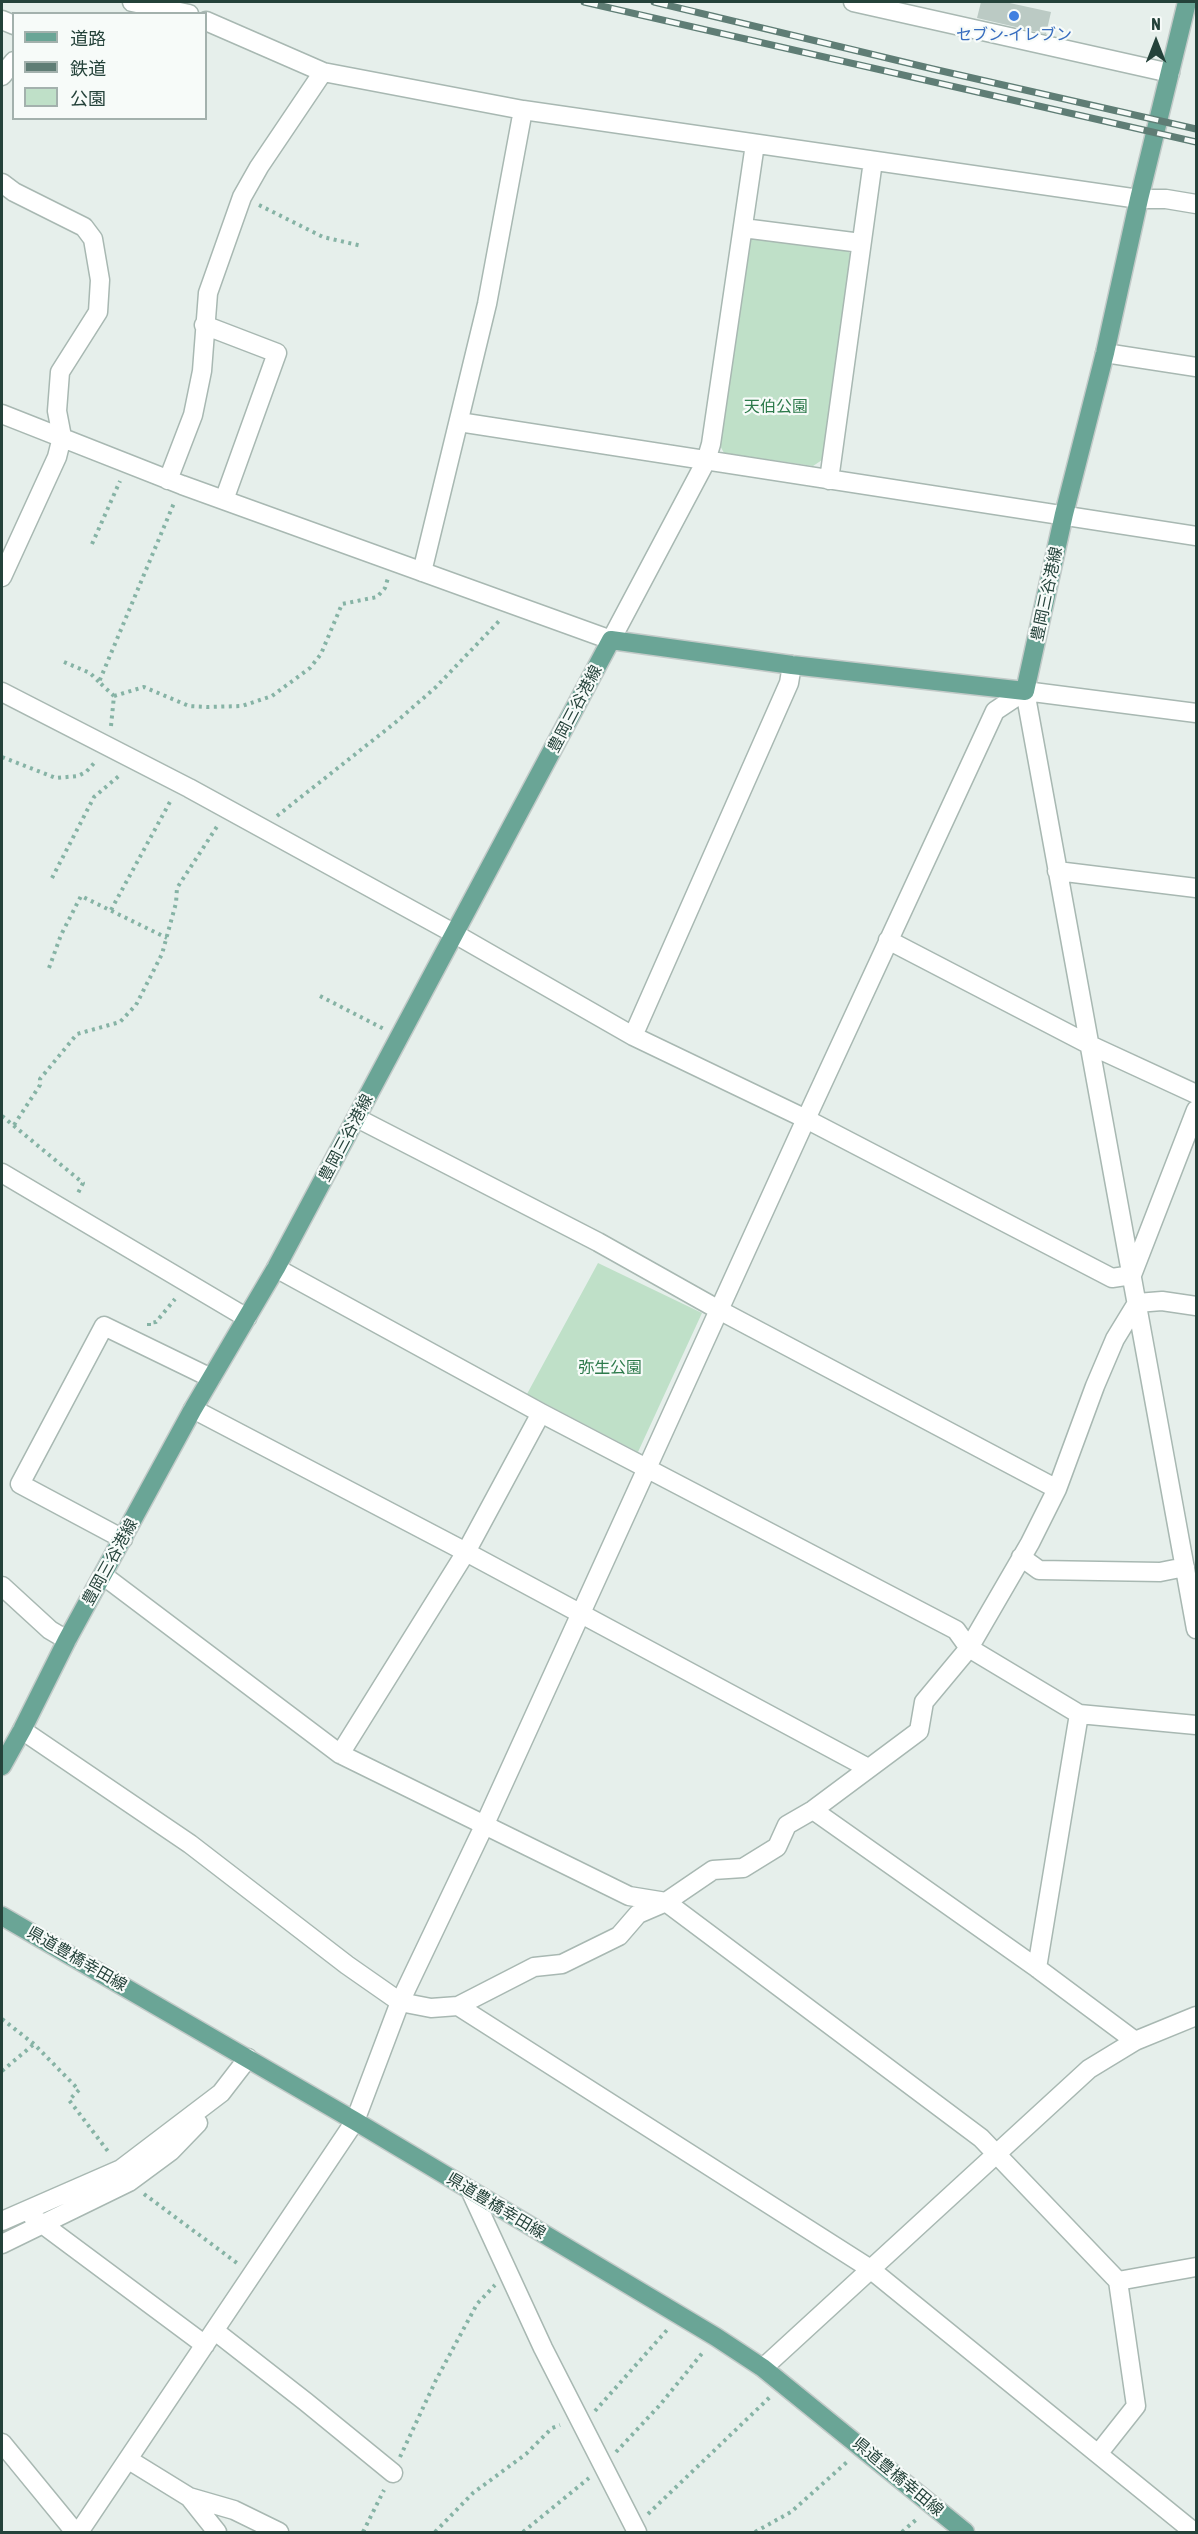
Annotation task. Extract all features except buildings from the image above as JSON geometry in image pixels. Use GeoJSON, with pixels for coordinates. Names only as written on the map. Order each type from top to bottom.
{"type":"FeatureCollection","features":[{"type":"Feature","properties":{"kind":"main road","name":"豊岡三谷港線"},"geometry":{"type":"LineString","coordinates":[[1025,691],[1064,514],[1105,353],[1139,199],[1187,2]]}},
{"type":"Feature","properties":{"kind":"main road","name":"豊岡三谷港線"},"geometry":{"type":"LineString","coordinates":[[2,1766],[67,1640],[104,1576],[193,1409],[276,1268],[611,640]]}},
{"type":"Feature","properties":{"kind":"main road"},"geometry":{"type":"LineString","coordinates":[[611,640],[792,665],[1025,691]]}},
{"type":"Feature","properties":{"kind":"main road","name":"県道豊橋幸田線"},"geometry":{"type":"LineString","coordinates":[[2,1916],[356,2121],[716,2337],[763,2368],[862,2446],[965,2532]]}},
{"type":"Feature","properties":{"kind":"street"},"geometry":{"type":"LineString","coordinates":[[132,2],[186,9]]}},
{"type":"Feature","properties":{"kind":"street"},"geometry":{"type":"LineString","coordinates":[[853,2],[1170,73]]}},
{"type":"Feature","properties":{"kind":"street"},"geometry":{"type":"LineString","coordinates":[[207,21],[323,72],[524,110],[1139,199],[1166,199],[1197,204]]}},
{"type":"Feature","properties":{"kind":"street"},"geometry":{"type":"LineString","coordinates":[[2,76],[12,64]]}},
{"type":"Feature","properties":{"kind":"street"},"geometry":{"type":"LineString","coordinates":[[175,482],[202,370],[204,326],[210,283],[242,197],[259,167],[323,72]]}},
{"type":"Feature","properties":{"kind":"street"},"geometry":{"type":"LineString","coordinates":[[422,572],[488,304],[524,110]]}},
{"type":"Feature","properties":{"kind":"street"},"geometry":{"type":"LineString","coordinates":[[2,414],[175,482],[611,640],[705,461],[711,444],[755,144]]}},
{"type":"Feature","properties":{"kind":"street"},"geometry":{"type":"LineString","coordinates":[[829,480],[873,160]]}},
{"type":"Feature","properties":{"kind":"street"},"geometry":{"type":"LineString","coordinates":[[2,183],[14,192],[84,227],[93,239],[100,280],[98,312],[60,372],[57,411],[62,437],[57,458],[2,577]]}},
{"type":"Feature","properties":{"kind":"street"},"geometry":{"type":"LineString","coordinates":[[743,228],[861,243]]}},
{"type":"Feature","properties":{"kind":"street"},"geometry":{"type":"LineString","coordinates":[[204,326],[277,353],[224,500]]}},
{"type":"Feature","properties":{"kind":"street"},"geometry":{"type":"LineString","coordinates":[[1105,353],[1197,367]]}},
{"type":"Feature","properties":{"kind":"street"},"geometry":{"type":"LineString","coordinates":[[459,422],[1197,536]]}},
{"type":"Feature","properties":{"kind":"street"},"geometry":{"type":"LineString","coordinates":[[633,1036],[789,683],[792,665]]}},
{"type":"Feature","properties":{"kind":"street"},"geometry":{"type":"LineString","coordinates":[[2,2443],[77,2532],[129,2460],[356,2121],[400,2002],[484,1826],[888,940],[995,711],[1025,691],[1197,713]]}},
{"type":"Feature","properties":{"kind":"street"},"geometry":{"type":"LineString","coordinates":[[1025,691],[1197,1629]]}},
{"type":"Feature","properties":{"kind":"street"},"geometry":{"type":"LineString","coordinates":[[2,692],[179,783],[455,934],[633,1036],[806,1119],[1112,1278],[1131,1275]]}},
{"type":"Feature","properties":{"kind":"street"},"geometry":{"type":"LineString","coordinates":[[1057,871],[1197,888]]}},
{"type":"Feature","properties":{"kind":"street"},"geometry":{"type":"LineString","coordinates":[[888,940],[1092,1047],[1197,1094]]}},
{"type":"Feature","properties":{"kind":"street"},"geometry":{"type":"LineString","coordinates":[[1131,1275],[1197,1110]]}},
{"type":"Feature","properties":{"kind":"street"},"geometry":{"type":"LineString","coordinates":[[357,1118],[598,1242],[719,1311],[1057,1489]]}},
{"type":"Feature","properties":{"kind":"street"},"geometry":{"type":"LineString","coordinates":[[4,1180],[68,1212],[247,1318]]}},
{"type":"Feature","properties":{"kind":"street"},"geometry":{"type":"LineString","coordinates":[[276,1268],[541,1413],[956,1630],[969,1648],[1079,1714],[1197,1725]]}},
{"type":"Feature","properties":{"kind":"street"},"geometry":{"type":"LineString","coordinates":[[1137,1304],[1162,1301],[1197,1306]]}},
{"type":"Feature","properties":{"kind":"street"},"geometry":{"type":"LineString","coordinates":[[22,1730],[190,1844],[347,1965],[400,2002],[431,2008],[458,2006],[534,1967],[562,1964],[619,1936],[638,1914],[666,1902],[713,1870],[743,1868],[777,1847],[787,1825],[813,1810],[919,1731],[924,1702],[969,1648],[1022,1557],[1057,1489],[1115,1339],[1137,1304]]}},
{"type":"Feature","properties":{"kind":"street"},"geometry":{"type":"LineString","coordinates":[[123,1539],[20,1484],[104,1326],[212,1378]]}},
{"type":"Feature","properties":{"kind":"street"},"geometry":{"type":"LineString","coordinates":[[193,1409],[466,1552],[868,1768]]}},
{"type":"Feature","properties":{"kind":"street"},"geometry":{"type":"LineString","coordinates":[[340,1754],[466,1552],[541,1413]]}},
{"type":"Feature","properties":{"kind":"street"},"geometry":{"type":"LineString","coordinates":[[1022,1557],[1038,1570],[1160,1572],[1185,1567]]}},
{"type":"Feature","properties":{"kind":"street"},"geometry":{"type":"LineString","coordinates":[[104,1576],[340,1754],[629,1896],[666,1902],[981,2138],[1118,2281],[1136,2406],[1098,2454]]}},
{"type":"Feature","properties":{"kind":"street"},"geometry":{"type":"LineString","coordinates":[[2,1586],[50,1630],[67,1640]]}},
{"type":"Feature","properties":{"kind":"street"},"geometry":{"type":"LineString","coordinates":[[1037,1968],[1079,1714]]}},
{"type":"Feature","properties":{"kind":"street"},"geometry":{"type":"LineString","coordinates":[[813,1810],[1037,1968],[1135,2041]]}},
{"type":"Feature","properties":{"kind":"street"},"geometry":{"type":"LineString","coordinates":[[458,2006],[869,2268],[1194,2532]]}},
{"type":"Feature","properties":{"kind":"street"},"geometry":{"type":"LineString","coordinates":[[763,2368],[869,2268],[1089,2069],[1135,2041],[1197,2016]]}},
{"type":"Feature","properties":{"kind":"street"},"geometry":{"type":"LineString","coordinates":[[2,2244],[129,2182],[171,2151],[210,2111],[248,2058]]}},
{"type":"Feature","properties":{"kind":"street"},"geometry":{"type":"LineString","coordinates":[[2,2221],[121,2169],[221,2093]]}},
{"type":"Feature","properties":{"kind":"street"},"geometry":{"type":"LineString","coordinates":[[471,2192],[543,2348],[636,2530]]}},
{"type":"Feature","properties":{"kind":"street"},"geometry":{"type":"LineString","coordinates":[[26,2211],[210,2338],[393,2473]]}},
{"type":"Feature","properties":{"kind":"street"},"geometry":{"type":"LineString","coordinates":[[1118,2281],[1197,2267]]}},
{"type":"Feature","properties":{"kind":"street"},"geometry":{"type":"LineString","coordinates":[[129,2460],[189,2497],[234,2510],[279,2532]]}},
{"type":"Feature","properties":{"kind":"street"},"geometry":{"type":"LineString","coordinates":[[189,2497],[217,2532]]}},
{"type":"Feature","properties":{"kind":"path"},"geometry":{"type":"LineString","coordinates":[[242,197],[323,237],[362,246]]}},
{"type":"Feature","properties":{"kind":"path"},"geometry":{"type":"LineString","coordinates":[[92,544],[128,463]]}},
{"type":"Feature","properties":{"kind":"path"},"geometry":{"type":"LineString","coordinates":[[99,682],[175,482]]}},
{"type":"Feature","properties":{"kind":"path"},"geometry":{"type":"LineString","coordinates":[[114,696],[144,687],[189,706],[207,707],[242,706],[272,696],[310,668],[321,654],[342,604],[377,597],[385,588],[394,562]]}},
{"type":"Feature","properties":{"kind":"path"},"geometry":{"type":"LineString","coordinates":[[261,828],[396,722],[436,687],[514,605]]}},
{"type":"Feature","properties":{"kind":"path"},"geometry":{"type":"LineString","coordinates":[[64,662],[90,673],[114,696]]}},
{"type":"Feature","properties":{"kind":"path"},"geometry":{"type":"LineString","coordinates":[[2,757],[56,778],[68,778],[86,772],[109,747],[114,696]]}},
{"type":"Feature","properties":{"kind":"path"},"geometry":{"type":"LineString","coordinates":[[52,878],[94,796],[136,761]]}},
{"type":"Feature","properties":{"kind":"path"},"geometry":{"type":"LineString","coordinates":[[111,910],[179,783]]}},
{"type":"Feature","properties":{"kind":"path"},"geometry":{"type":"LineString","coordinates":[[14,1125],[40,1085],[40,1079],[77,1034],[120,1022],[136,1005],[162,954],[176,903],[177,888],[228,810]]}},
{"type":"Feature","properties":{"kind":"path"},"geometry":{"type":"LineString","coordinates":[[49,968],[61,935],[81,896],[167,938]]}},
{"type":"Feature","properties":{"kind":"path"},"geometry":{"type":"LineString","coordinates":[[320,996],[400,1038]]}},
{"type":"Feature","properties":{"kind":"path"},"geometry":{"type":"LineString","coordinates":[[2,1116],[83,1183],[68,1212]]}},
{"type":"Feature","properties":{"kind":"path"},"geometry":{"type":"LineString","coordinates":[[148,1348],[149,1323],[156,1322],[188,1284]]}},
{"type":"Feature","properties":{"kind":"path"},"geometry":{"type":"LineString","coordinates":[[2,2072],[34,2044]]}},
{"type":"Feature","properties":{"kind":"path"},"geometry":{"type":"LineString","coordinates":[[363,2532],[436,2380],[477,2304],[508,2271]]}},
{"type":"Feature","properties":{"kind":"path"},"geometry":{"type":"LineString","coordinates":[[523,2532],[603,2465],[659,2406],[716,2337]]}},
{"type":"Feature","properties":{"kind":"path"},"geometry":{"type":"LineString","coordinates":[[636,2530],[783,2384]]}},
{"type":"Feature","properties":{"kind":"path"},"geometry":{"type":"LineString","coordinates":[[755,2532],[791,2512],[862,2446]]}},
{"type":"Feature","properties":{"kind":"green space","name":"天伯公園"},"geometry":{"type":"Polygon","coordinates":[[[758,233],[842,245],[851,254],[822,460],[813,466],[724,453],[718,442],[748,239],[758,233]]]}},
{"type":"Feature","properties":{"kind":"green space","name":"弥生公園"},"geometry":{"type":"Polygon","coordinates":[[[598,1263],[702,1313],[638,1452],[527,1394],[598,1263]]]}},
{"type":"Feature","properties":{"kind":"railway"},"geometry":{"type":"LineString","coordinates":[[584,2],[1196,142]]}},
{"type":"Feature","properties":{"kind":"railway"},"geometry":{"type":"LineString","coordinates":[[654,2],[1196,129]]}},
{"type":"Feature","properties":{"kind":"place","name":"セブン-イレブン"},"geometry":{"type":"Point","coordinates":[1014,16]}}]}
